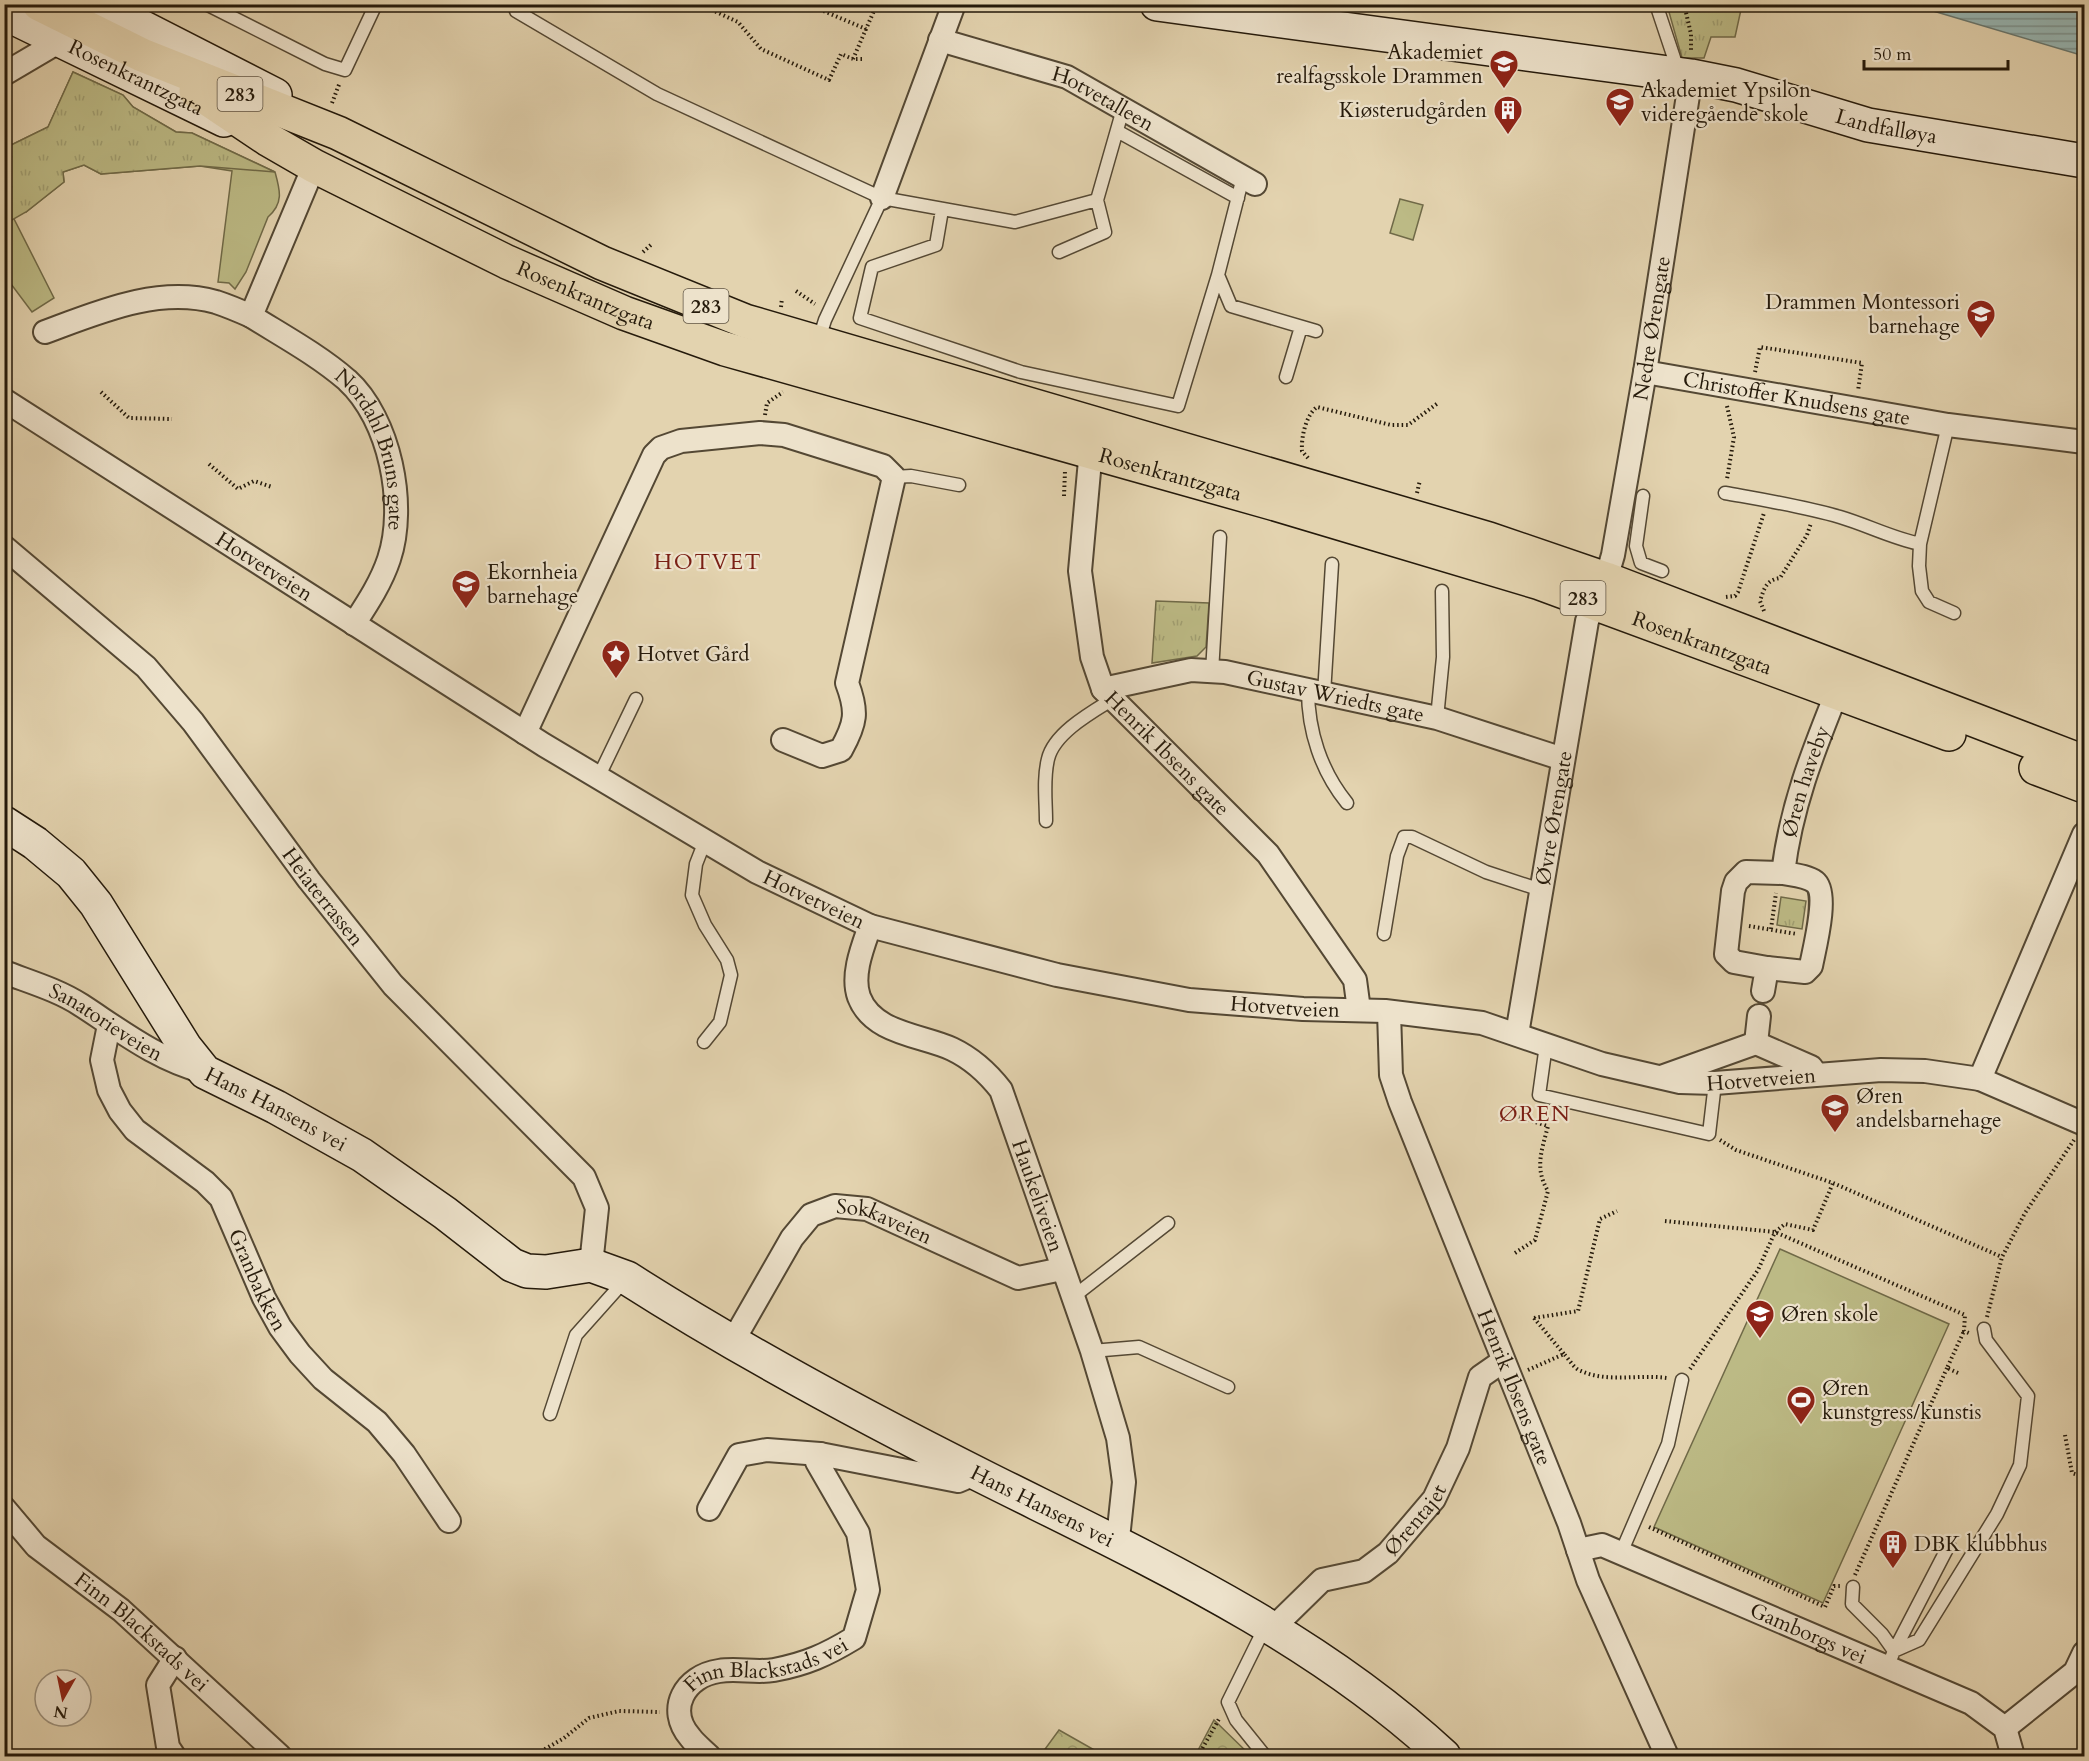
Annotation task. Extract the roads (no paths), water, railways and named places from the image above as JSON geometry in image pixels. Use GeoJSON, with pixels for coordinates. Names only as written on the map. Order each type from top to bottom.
{"type":"FeatureCollection","features":[{"type":"Feature","properties":{"kind":"main road","name":"Rosenkrantzgata"},"geometry":{"type":"LineString","coordinates":[[39,4],[142,55],[269,140],[314,166],[507,262],[624,313],[724,349],[808,364],[1093,437],[1434,550],[1600,591],[2085,762]]}},
{"type":"Feature","properties":{"kind":"main road","name":"Rosenkrantzgata"},"geometry":{"type":"LineString","coordinates":[[97,4],[264,89],[334,120],[638,279],[736,318],[808,364]]}},
{"type":"Feature","properties":{"kind":"main road","name":"Landfalløya"},"geometry":{"type":"LineString","coordinates":[[1157,4],[1691,76],[1736,85],[1868,125],[2085,161]]}},
{"type":"Feature","properties":{"kind":"main road","name":"Rosenkrantzgata"},"geometry":{"type":"LineString","coordinates":[[4,13],[269,140]]}},
{"type":"Feature","properties":{"kind":"main road","name":"Rosenkrantzgata"},"geometry":{"type":"LineString","coordinates":[[142,55],[334,120]]}},
{"type":"Feature","properties":{"kind":"main road","name":"Rosenkrantzgata"},"geometry":{"type":"LineString","coordinates":[[1600,591],[1836,692],[2085,786]]}},
{"type":"Feature","properties":{"kind":"main road","name":"Hans Hansens vei"},"geometry":{"type":"LineString","coordinates":[[4,823],[34,843],[71,873],[96,904],[185,1047],[205,1072],[276,1107],[362,1155],[445,1213],[512,1265],[527,1271],[546,1272],[591,1265],[627,1278],[837,1401],[1113,1541],[1269,1627],[1341,1672],[1404,1719],[1444,1756]]}},
{"type":"Feature","properties":{"kind":"street"},"geometry":{"type":"LineString","coordinates":[[882,198],[954,4]]}},
{"type":"Feature","properties":{"kind":"street","name":"Hotvetalleen"},"geometry":{"type":"LineString","coordinates":[[940,40],[1067,77],[1123,109],[1245,186]]}},
{"type":"Feature","properties":{"kind":"street"},"geometry":{"type":"LineString","coordinates":[[4,74],[60,41]]}},
{"type":"Feature","properties":{"kind":"street","name":"Nedre Ørengate"},"geometry":{"type":"LineString","coordinates":[[1600,591],[1628,528],[1645,372],[1691,76]]}},
{"type":"Feature","properties":{"kind":"street"},"geometry":{"type":"LineString","coordinates":[[251,316],[314,166]]}},
{"type":"Feature","properties":{"kind":"street","name":"Nordahl Bruns gate"},"geometry":{"type":"LineString","coordinates":[[45,332],[103,311],[143,300],[180,298],[215,302],[251,316],[301,346],[348,381],[378,421],[396,489],[395,532],[381,579],[354,624]]}},
{"type":"Feature","properties":{"kind":"street","name":"Christoffer Knudsens gate"},"geometry":{"type":"LineString","coordinates":[[1645,372],[1948,425],[2085,442]]}},
{"type":"Feature","properties":{"kind":"street","name":"Hotvetveien"},"geometry":{"type":"LineString","coordinates":[[4,400],[525,734],[757,872],[870,926],[1057,975],[1189,1000],[1389,1012],[1482,1023],[1602,1064],[1658,1079],[1715,1083],[1816,1074],[1903,1070],[1980,1079],[2084,1124]]}},
{"type":"Feature","properties":{"kind":"street"},"geometry":{"type":"LineString","coordinates":[[525,734],[654,455],[661,448],[681,441],[760,433],[784,435],[813,442],[883,466],[894,477],[848,683],[855,705],[853,729],[841,750],[822,756],[783,740]]}},
{"type":"Feature","properties":{"kind":"street","name":"Henrik Ibsens gate"},"geometry":{"type":"LineString","coordinates":[[1093,437],[1080,571],[1092,657],[1108,694],[1268,854],[1355,980],[1359,1010]]}},
{"type":"Feature","properties":{"kind":"street","name":"Heiaterrassen"},"geometry":{"type":"LineString","coordinates":[[4,548],[146,667],[193,722],[309,880],[393,986],[584,1177],[597,1208],[591,1265]]}},
{"type":"Feature","properties":{"kind":"street","name":"Øvre Ørengate"},"geometry":{"type":"LineString","coordinates":[[1517,1034],[1587,621],[1600,591]]}},
{"type":"Feature","properties":{"kind":"street","name":"Gustav Wriedts gate"},"geometry":{"type":"LineString","coordinates":[[1108,694],[1191,670],[1212,672],[1437,718],[1563,759]]}},
{"type":"Feature","properties":{"kind":"street","name":"Øren haveby"},"geometry":{"type":"LineString","coordinates":[[1780,880],[1796,799],[1808,761],[1836,692]]}},
{"type":"Feature","properties":{"kind":"street"},"geometry":{"type":"LineString","coordinates":[[1980,1079],[2085,834]]}},
{"type":"Feature","properties":{"kind":"street"},"geometry":{"type":"LineString","coordinates":[[1754,870],[1780,880],[1807,878],[1816,882],[1820,888],[1820,910],[1810,970],[1797,972],[1767,968],[1729,959],[1725,948],[1733,891],[1740,876],[1754,870]]}},
{"type":"Feature","properties":{"kind":"street","name":"Haukeliveien"},"geometry":{"type":"LineString","coordinates":[[870,926],[857,969],[859,997],[877,1022],[953,1049],[985,1069],[1001,1090],[1092,1351],[1118,1438],[1124,1482],[1119,1528],[1113,1541]]}},
{"type":"Feature","properties":{"kind":"street"},"geometry":{"type":"LineString","coordinates":[[1763,990],[1767,968]]}},
{"type":"Feature","properties":{"kind":"street","name":"Sanatorieveien"},"geometry":{"type":"LineString","coordinates":[[4,972],[79,1004],[108,1025],[183,1067],[205,1072]]}},
{"type":"Feature","properties":{"kind":"street","name":"Henrik Ibsens gate"},"geometry":{"type":"LineString","coordinates":[[1389,1012],[1391,1075],[1400,1102],[1588,1580],[1667,1756]]}},
{"type":"Feature","properties":{"kind":"street"},"geometry":{"type":"LineString","coordinates":[[1756,1043],[1759,1016]]}},
{"type":"Feature","properties":{"kind":"street","name":"Granbakken"},"geometry":{"type":"LineString","coordinates":[[108,1025],[102,1060],[109,1090],[120,1111],[135,1131],[205,1182],[221,1198],[264,1298],[280,1328],[323,1379],[377,1422],[404,1454],[449,1521]]}},
{"type":"Feature","properties":{"kind":"street"},"geometry":{"type":"LineString","coordinates":[[1658,1079],[1756,1043],[1811,1067],[1816,1074]]}},
{"type":"Feature","properties":{"kind":"street","name":"Sokkaveien"},"geometry":{"type":"LineString","coordinates":[[734,1341],[792,1238],[811,1215],[835,1206],[867,1209],[1018,1278],[1068,1284]]}},
{"type":"Feature","properties":{"kind":"street","name":"Ørentajet"},"geometry":{"type":"LineString","coordinates":[[1269,1627],[1322,1580],[1364,1571],[1388,1553],[1434,1499],[1458,1448],[1480,1377],[1503,1361]]}},
{"type":"Feature","properties":{"kind":"street"},"geometry":{"type":"LineString","coordinates":[[709,1509],[739,1455],[767,1450],[820,1454],[958,1482],[977,1473]]}},
{"type":"Feature","properties":{"kind":"street","name":"Finn Blackstads vei"},"geometry":{"type":"LineString","coordinates":[[710,1756],[688,1736],[680,1714],[678,1701],[689,1683],[717,1671],[770,1671],[799,1664],[823,1657],[854,1638],[868,1590],[858,1533],[817,1462],[820,1454]]}},
{"type":"Feature","properties":{"kind":"street","name":"Finn Blackstads vei"},"geometry":{"type":"LineString","coordinates":[[4,1508],[36,1546],[121,1610],[280,1756]]}},
{"type":"Feature","properties":{"kind":"street","name":"Gamborgs vei"},"geometry":{"type":"LineString","coordinates":[[1578,1550],[1602,1545],[1891,1660],[1971,1702],[2005,1728]]}},
{"type":"Feature","properties":{"kind":"street"},"geometry":{"type":"LineString","coordinates":[[2013,1756],[2005,1728],[2075,1672],[2085,1653]]}},
{"type":"Feature","properties":{"kind":"street"},"geometry":{"type":"LineString","coordinates":[[174,1756],[168,1747],[158,1685],[175,1658]]}},
{"type":"Feature","properties":{"kind":"lane"},"geometry":{"type":"LineString","coordinates":[[206,4],[326,64],[345,70],[376,4]]}},
{"type":"Feature","properties":{"kind":"lane"},"geometry":{"type":"LineString","coordinates":[[1656,4],[1675,61],[1691,76]]}},
{"type":"Feature","properties":{"kind":"lane"},"geometry":{"type":"LineString","coordinates":[[516,11],[657,94],[882,198],[1015,222],[1097,200]]}},
{"type":"Feature","properties":{"kind":"lane"},"geometry":{"type":"LineString","coordinates":[[1059,252],[1105,232],[1097,200],[1123,109]]}},
{"type":"Feature","properties":{"kind":"lane"},"geometry":{"type":"LineString","coordinates":[[942,210],[936,245],[872,267],[860,318],[1022,372],[1178,406],[1245,186],[1117,131]]}},
{"type":"Feature","properties":{"kind":"lane"},"geometry":{"type":"LineString","coordinates":[[808,364],[825,320],[882,198]]}},
{"type":"Feature","properties":{"kind":"lane"},"geometry":{"type":"LineString","coordinates":[[1218,275],[1231,306],[1316,331]]}},
{"type":"Feature","properties":{"kind":"lane"},"geometry":{"type":"LineString","coordinates":[[1286,377],[1301,327]]}},
{"type":"Feature","properties":{"kind":"lane"},"geometry":{"type":"LineString","coordinates":[[1948,425],[1920,544],[1922,591],[1929,602],[1954,613]]}},
{"type":"Feature","properties":{"kind":"lane"},"geometry":{"type":"LineString","coordinates":[[894,477],[911,476],[959,485]]}},
{"type":"Feature","properties":{"kind":"lane"},"geometry":{"type":"LineString","coordinates":[[1725,493],[1815,511],[1870,528],[1890,537],[1920,544]]}},
{"type":"Feature","properties":{"kind":"lane"},"geometry":{"type":"LineString","coordinates":[[1643,495],[1628,528],[1636,546],[1638,558],[1647,566],[1662,571]]}},
{"type":"Feature","properties":{"kind":"lane"},"geometry":{"type":"LineString","coordinates":[[1212,672],[1220,537]]}},
{"type":"Feature","properties":{"kind":"lane"},"geometry":{"type":"LineString","coordinates":[[1332,564],[1311,733],[1336,789],[1347,803]]}},
{"type":"Feature","properties":{"kind":"lane"},"geometry":{"type":"LineString","coordinates":[[1437,718],[1443,657],[1442,591]]}},
{"type":"Feature","properties":{"kind":"lane"},"geometry":{"type":"LineString","coordinates":[[1046,821],[1045,780],[1051,752],[1065,735],[1108,694]]}},
{"type":"Feature","properties":{"kind":"lane"},"geometry":{"type":"LineString","coordinates":[[598,778],[636,699]]}},
{"type":"Feature","properties":{"kind":"lane"},"geometry":{"type":"LineString","coordinates":[[1384,934],[1395,867],[1404,837],[1412,837],[1486,872],[1541,890]]}},
{"type":"Feature","properties":{"kind":"lane"},"geometry":{"type":"LineString","coordinates":[[704,1042],[720,1022],[730,975],[728,960],[705,925],[692,895],[696,864],[705,841]]}},
{"type":"Feature","properties":{"kind":"lane"},"geometry":{"type":"LineString","coordinates":[[1545,1045],[1539,1095],[1708,1134],[1715,1083]]}},
{"type":"Feature","properties":{"kind":"lane"},"geometry":{"type":"LineString","coordinates":[[1068,1284],[1168,1223]]}},
{"type":"Feature","properties":{"kind":"lane"},"geometry":{"type":"LineString","coordinates":[[550,1414],[576,1335],[627,1278]]}},
{"type":"Feature","properties":{"kind":"lane"},"geometry":{"type":"LineString","coordinates":[[1891,1660],[1919,1640],[1985,1535],[2020,1465],[2028,1396],[1985,1335]]}},
{"type":"Feature","properties":{"kind":"lane"},"geometry":{"type":"LineString","coordinates":[[1092,1351],[1139,1347],[1228,1387]]}},
{"type":"Feature","properties":{"kind":"lane"},"geometry":{"type":"LineString","coordinates":[[1621,1553],[1668,1444],[1682,1380]]}},
{"type":"Feature","properties":{"kind":"lane"},"geometry":{"type":"LineString","coordinates":[[1891,1660],[1949,1545]]}},
{"type":"Feature","properties":{"kind":"lane"},"geometry":{"type":"LineString","coordinates":[[1853,1587],[1852,1604],[1882,1634],[1891,1660]]}},
{"type":"Feature","properties":{"kind":"lane"},"geometry":{"type":"LineString","coordinates":[[1264,1756],[1236,1720],[1228,1702],[1269,1627]]}},
{"type":"Feature","properties":{"kind":"water"},"geometry":{"type":"Polygon","coordinates":[[[1913,5],[2084,5],[2084,56],[1913,5]]]}},
{"type":"Feature","properties":{"kind":"place","name":"Akademiet realfagsskole Drammen"},"geometry":{"type":"Point","coordinates":[1504,90]}},
{"type":"Feature","properties":{"kind":"place","name":"Akademiet Ypsilon videregående skole"},"geometry":{"type":"Point","coordinates":[1620,128]}},
{"type":"Feature","properties":{"kind":"place","name":"Kiøsterudgården"},"geometry":{"type":"Point","coordinates":[1508,136]}},
{"type":"Feature","properties":{"kind":"place","name":"Drammen Montessori barnehage"},"geometry":{"type":"Point","coordinates":[1981,340]}},
{"type":"Feature","properties":{"kind":"place","name":"Ekornheia barnehage"},"geometry":{"type":"Point","coordinates":[466,610]}},
{"type":"Feature","properties":{"kind":"place","name":"Hotvet Gård"},"geometry":{"type":"Point","coordinates":[616,680]}},
{"type":"Feature","properties":{"kind":"place","name":"Øren andelsbarnehage"},"geometry":{"type":"Point","coordinates":[1835,1134]}},
{"type":"Feature","properties":{"kind":"place","name":"Øren skole"},"geometry":{"type":"Point","coordinates":[1760,1340]}},
{"type":"Feature","properties":{"kind":"place","name":"Øren kunstgress/kunstis"},"geometry":{"type":"Point","coordinates":[1801,1426]}},
{"type":"Feature","properties":{"kind":"place","name":"DBK klubbhus"},"geometry":{"type":"Point","coordinates":[1893,1570]}},
{"type":"Feature","properties":{"kind":"district","name":"HOTVET"},"geometry":{"type":"Point","coordinates":[708,562]}},
{"type":"Feature","properties":{"kind":"district","name":"ØREN"},"geometry":{"type":"Point","coordinates":[1535,1114]}}]}
